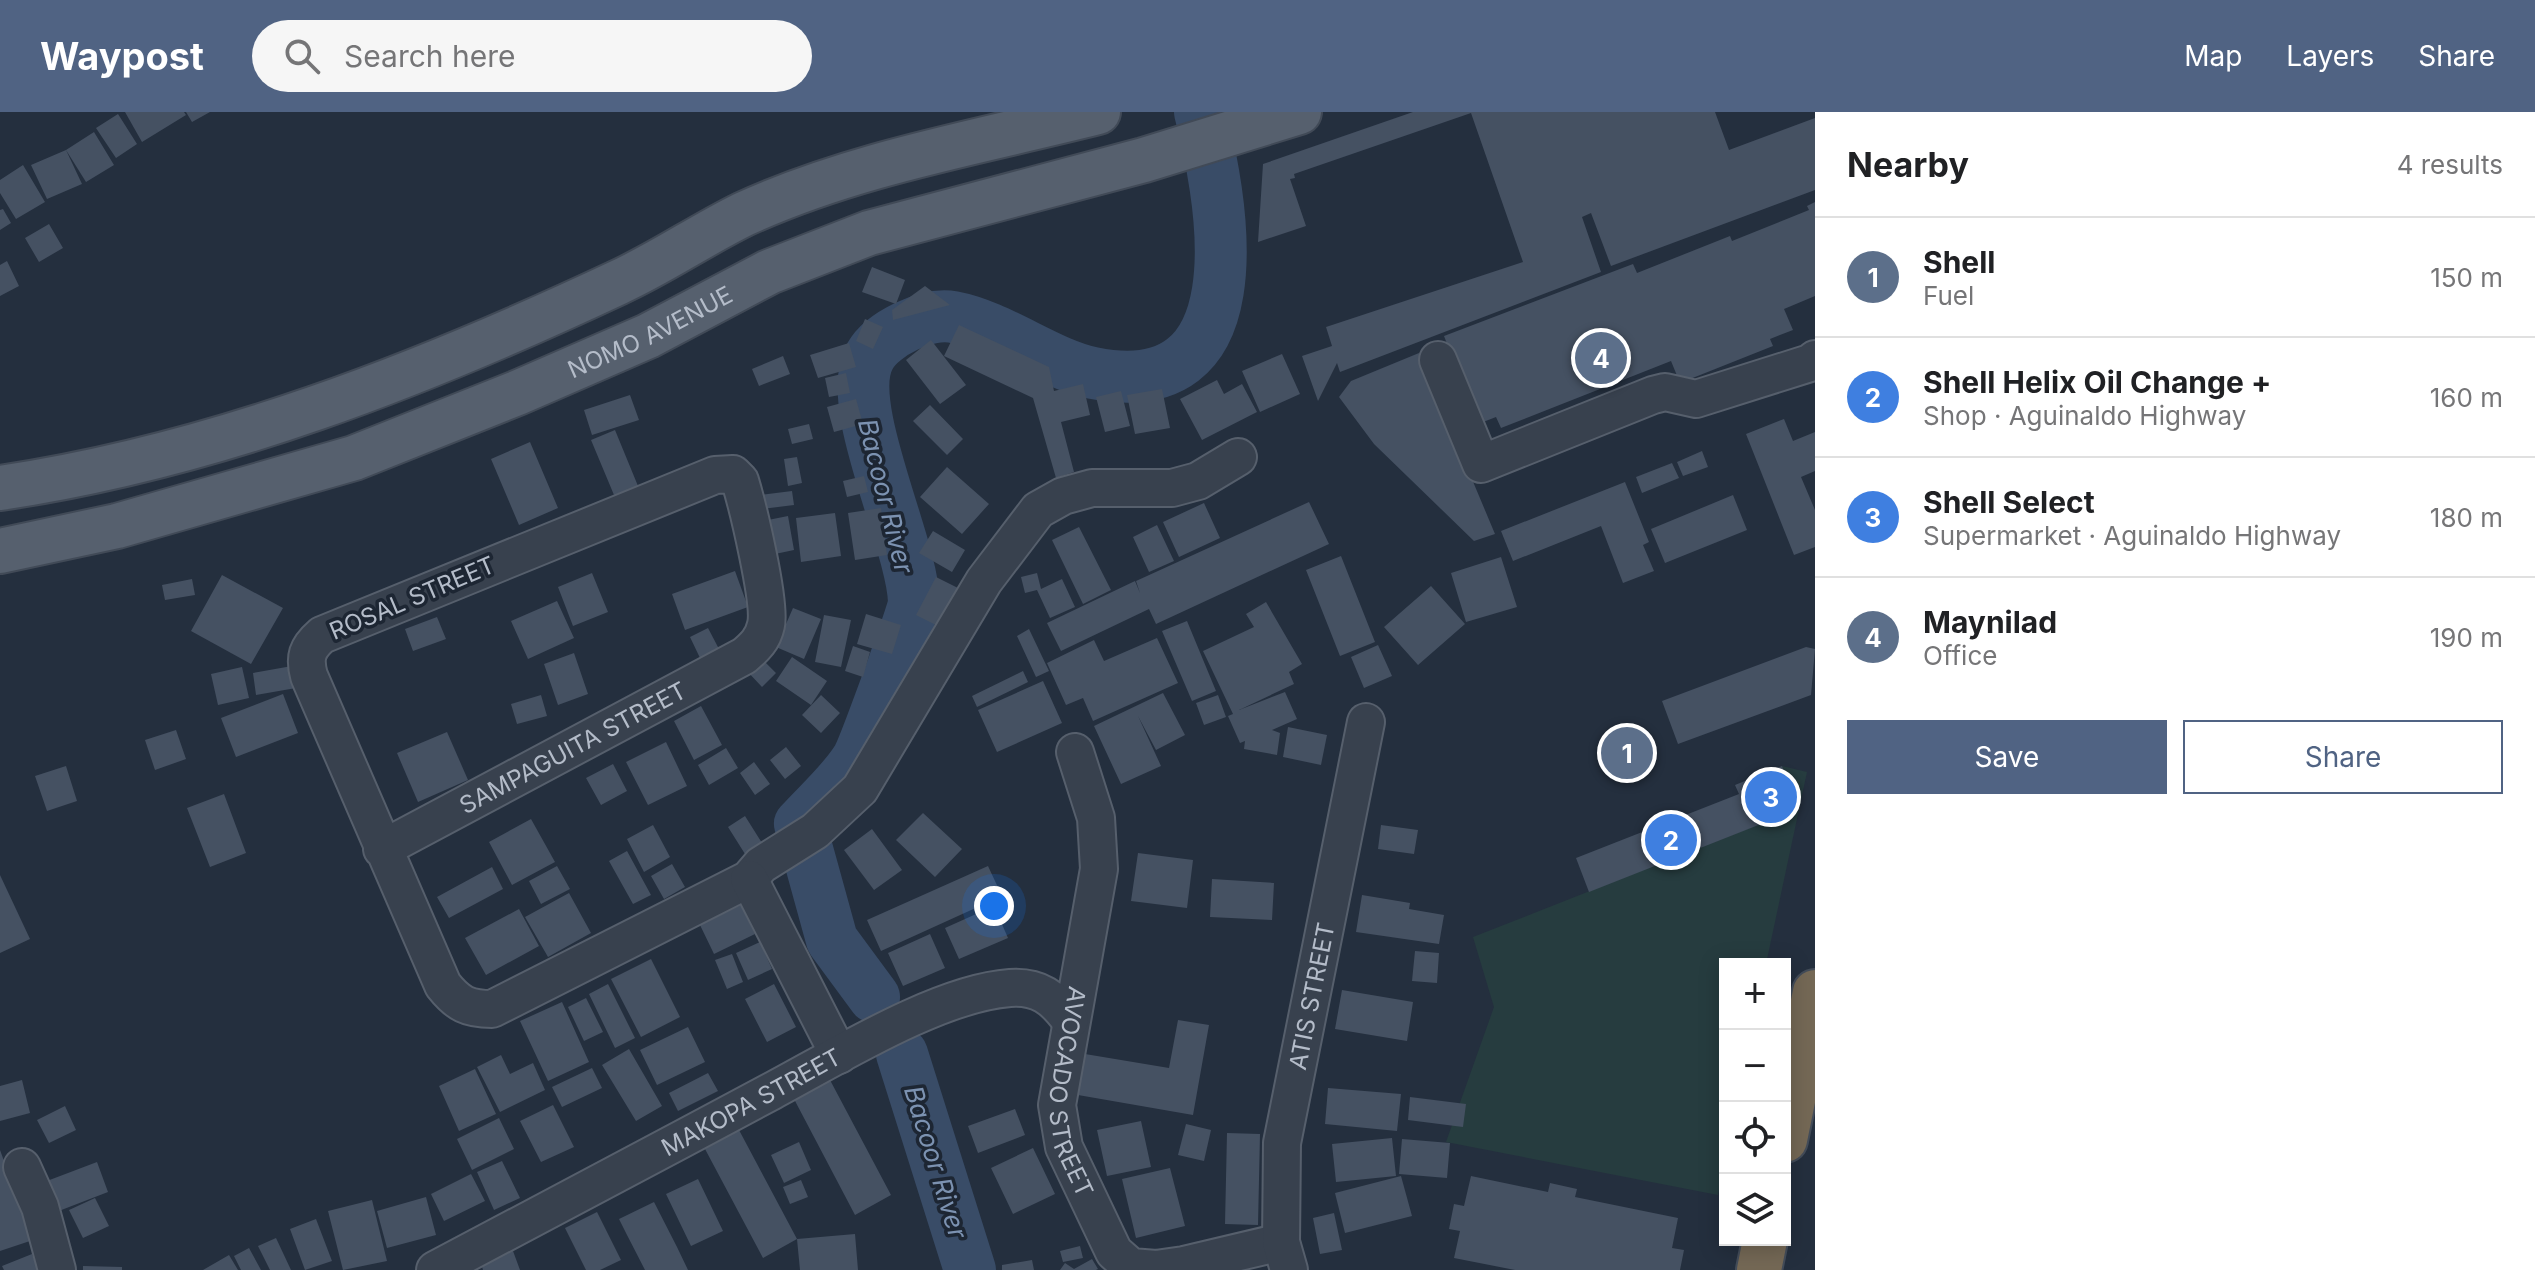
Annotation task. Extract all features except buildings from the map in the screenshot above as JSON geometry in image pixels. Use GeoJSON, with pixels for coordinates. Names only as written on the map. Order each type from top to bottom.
{"type":"FeatureCollection","features":[{"type":"Feature","properties":{"kind":"highway"},"geometry":{"type":"LineString","coordinates":[[1791,1124],[1806,1083],[1815,992]]}},
{"type":"Feature","properties":{"kind":"highway"},"geometry":{"type":"LineString","coordinates":[[1759,1270],[1764,1246]]}},
{"type":"Feature","properties":{"kind":"main road"},"geometry":{"type":"LineString","coordinates":[[0,488],[103,469],[206,443],[332,402],[498,338],[621,281],[744,215],[847,174],[1098,112]]}},
{"type":"Feature","properties":{"kind":"main road","name":"NOMO AVENUE"},"geometry":{"type":"LineString","coordinates":[[0,551],[132,522],[354,458],[517,393],[648,336],[769,272],[869,233],[1144,160],[1299,112]]}},
{"type":"Feature","properties":{"kind":"street"},"geometry":{"type":"LineString","coordinates":[[1438,360],[1481,464],[1653,395],[1665,392],[1696,399],[1815,359]]}},
{"type":"Feature","properties":{"kind":"street"},"geometry":{"type":"LineString","coordinates":[[839,1055],[755,872],[815,831],[860,789],[984,581],[1038,510],[1063,496],[1092,488],[1172,488],[1198,481],[1238,457]]}},
{"type":"Feature","properties":{"kind":"street","name":"ROSAL STREET"},"geometry":{"type":"LineString","coordinates":[[755,872],[515,1000],[492,1009],[471,1009],[455,1000],[443,985],[382,849],[305,661],[308,647],[322,635],[724,473],[733,474],[740,481],[744,493],[767,623],[759,642]]}},
{"type":"Feature","properties":{"kind":"street","name":"SAMPAGUITA STREET"},"geometry":{"type":"LineString","coordinates":[[382,849],[724,667],[759,642]]}},
{"type":"Feature","properties":{"kind":"street","name":"ATIS STREET"},"geometry":{"type":"LineString","coordinates":[[1285,1256],[1282,1143],[1366,722]]}},
{"type":"Feature","properties":{"kind":"street","name":"AVOCADO STREET"},"geometry":{"type":"LineString","coordinates":[[1075,752],[1096,818],[1099,869],[1070,1020],[1057,1105],[1059,1129],[1114,1252],[1131,1267],[1156,1269],[1285,1256]]}},
{"type":"Feature","properties":{"kind":"street","name":"MAKOPA STREET"},"geometry":{"type":"LineString","coordinates":[[435,1270],[839,1055],[935,1010],[980,993],[1011,988],[1035,989],[1055,999],[1070,1020]]}},
{"type":"Feature","properties":{"kind":"street"},"geometry":{"type":"LineString","coordinates":[[22,1167],[40,1207],[57,1270]]}},
{"type":"Feature","properties":{"kind":"green space"},"geometry":{"type":"Polygon","coordinates":[[[1782,766],[1807,772],[1767,958],[1719,958],[1718,1195],[1446,1142],[1494,1007],[1473,937],[1798,809],[1782,766]]]}},
{"type":"Feature","properties":{"kind":"waterway","name":"Bacoor River"},"geometry":{"type":"LineString","coordinates":[[874,997],[832,940],[800,824],[856,761],[888,681],[914,603],[911,577],[871,440],[865,407],[864,378],[870,356],[884,340],[906,326],[942,316],[989,328],[1059,362],[1093,373],[1146,375],[1183,360],[1206,331],[1218,292],[1221,246],[1217,199],[1200,112]]}},
{"type":"Feature","properties":{"kind":"waterway","name":"Bacoor River"},"geometry":{"type":"LineString","coordinates":[[902,1054],[970,1270]]}},
{"type":"Feature","properties":{"kind":"place","name":"Maynilad"},"geometry":{"type":"Point","coordinates":[1601,358]}},
{"type":"Feature","properties":{"kind":"place","name":"Shell"},"geometry":{"type":"Point","coordinates":[1627,753]}},
{"type":"Feature","properties":{"kind":"place","name":"Shell Select"},"geometry":{"type":"Point","coordinates":[1771,797]}},
{"type":"Feature","properties":{"kind":"place","name":"Shell Helix Oil Change +"},"geometry":{"type":"Point","coordinates":[1671,840]}}]}
